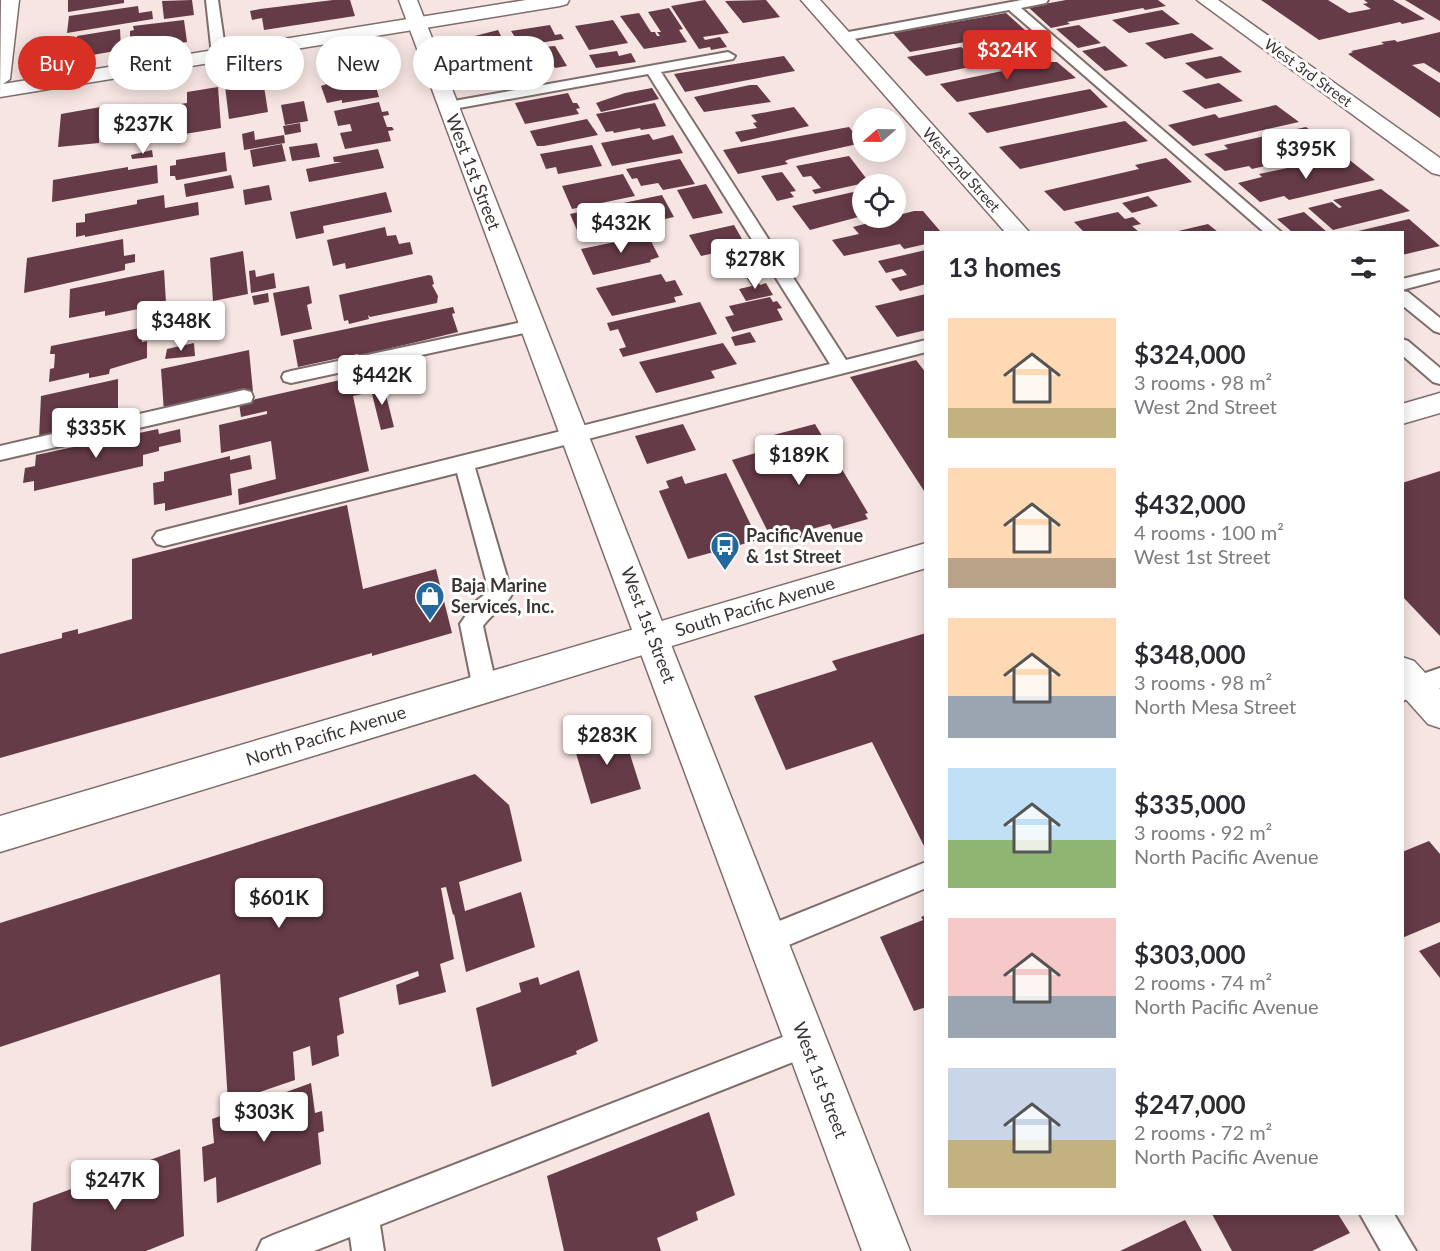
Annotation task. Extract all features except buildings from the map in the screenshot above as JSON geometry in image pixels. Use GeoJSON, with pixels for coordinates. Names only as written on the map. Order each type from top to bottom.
{"type":"FeatureCollection","features":[{"type":"Feature","properties":{"kind":"street"},"geometry":{"type":"LineString","coordinates":[[304,36],[413,12],[560,0]]}},
{"type":"Feature","properties":{"kind":"street","name":"West 2nd Street"},"geometry":{"type":"LineString","coordinates":[[810,0],[1016,231]]}},
{"type":"Feature","properties":{"kind":"street","name":"West 3rd Street"},"geometry":{"type":"LineString","coordinates":[[1206,0],[1440,168]]}},
{"type":"Feature","properties":{"kind":"street"},"geometry":{"type":"LineString","coordinates":[[0,79],[6,3]]}},
{"type":"Feature","properties":{"kind":"street","name":"West 1st Street"},"geometry":{"type":"LineString","coordinates":[[413,12],[886,1251]]}},
{"type":"Feature","properties":{"kind":"street"},"geometry":{"type":"LineString","coordinates":[[0,91],[205,57]]}},
{"type":"Feature","properties":{"kind":"street"},"geometry":{"type":"LineString","coordinates":[[1404,413],[1440,403]]}},
{"type":"Feature","properties":{"kind":"street","name":"South Pacific Avenue"},"geometry":{"type":"LineString","coordinates":[[653,638],[924,556]]}},
{"type":"Feature","properties":{"kind":"street","name":"North Pacific Avenue"},"geometry":{"type":"LineString","coordinates":[[0,834],[653,638]]}},
{"type":"Feature","properties":{"kind":"street"},"geometry":{"type":"LineString","coordinates":[[1415,682],[1440,713]]}},
{"type":"Feature","properties":{"kind":"lane"},"geometry":{"type":"LineString","coordinates":[[212,0],[217,36]]}},
{"type":"Feature","properties":{"kind":"lane"},"geometry":{"type":"LineString","coordinates":[[843,37],[1042,0]]}},
{"type":"Feature","properties":{"kind":"lane"},"geometry":{"type":"LineString","coordinates":[[1012,6],[1272,231]]}},
{"type":"Feature","properties":{"kind":"lane"},"geometry":{"type":"LineString","coordinates":[[448,106],[728,56]]}},
{"type":"Feature","properties":{"kind":"lane"},"geometry":{"type":"LineString","coordinates":[[652,69],[842,368]]}},
{"type":"Feature","properties":{"kind":"lane"},"geometry":{"type":"LineString","coordinates":[[1404,284],[1440,275]]}},
{"type":"Feature","properties":{"kind":"lane"},"geometry":{"type":"LineString","coordinates":[[1404,298],[1440,327]]}},
{"type":"Feature","properties":{"kind":"lane"},"geometry":{"type":"LineString","coordinates":[[291,377],[532,326]]}},
{"type":"Feature","properties":{"kind":"lane"},"geometry":{"type":"LineString","coordinates":[[165,538],[924,347]]}},
{"type":"Feature","properties":{"kind":"lane"},"geometry":{"type":"LineString","coordinates":[[1404,347],[1440,378]]}},
{"type":"Feature","properties":{"kind":"lane"},"geometry":{"type":"LineString","coordinates":[[0,453],[244,397]]}},
{"type":"Feature","properties":{"kind":"lane"},"geometry":{"type":"LineString","coordinates":[[464,464],[501,594],[483,608],[471,624],[485,689]]}},
{"type":"Feature","properties":{"kind":"lane"},"geometry":{"type":"LineString","coordinates":[[767,940],[924,876]]}},
{"type":"Feature","properties":{"kind":"lane"},"geometry":{"type":"LineString","coordinates":[[273,1251],[806,1043]]}},
{"type":"Feature","properties":{"kind":"lane"},"geometry":{"type":"LineString","coordinates":[[1377,1215],[1400,1251]]}},
{"type":"Feature","properties":{"kind":"lane"},"geometry":{"type":"LineString","coordinates":[[363,1217],[368,1251]]}},
{"type":"Feature","properties":{"kind":"place","name":"Pacific Avenue & 1st Street"},"geometry":{"type":"Point","coordinates":[725,572]}},
{"type":"Feature","properties":{"kind":"place","name":"Baja Marine Services, Inc."},"geometry":{"type":"Point","coordinates":[430,622]}}]}
